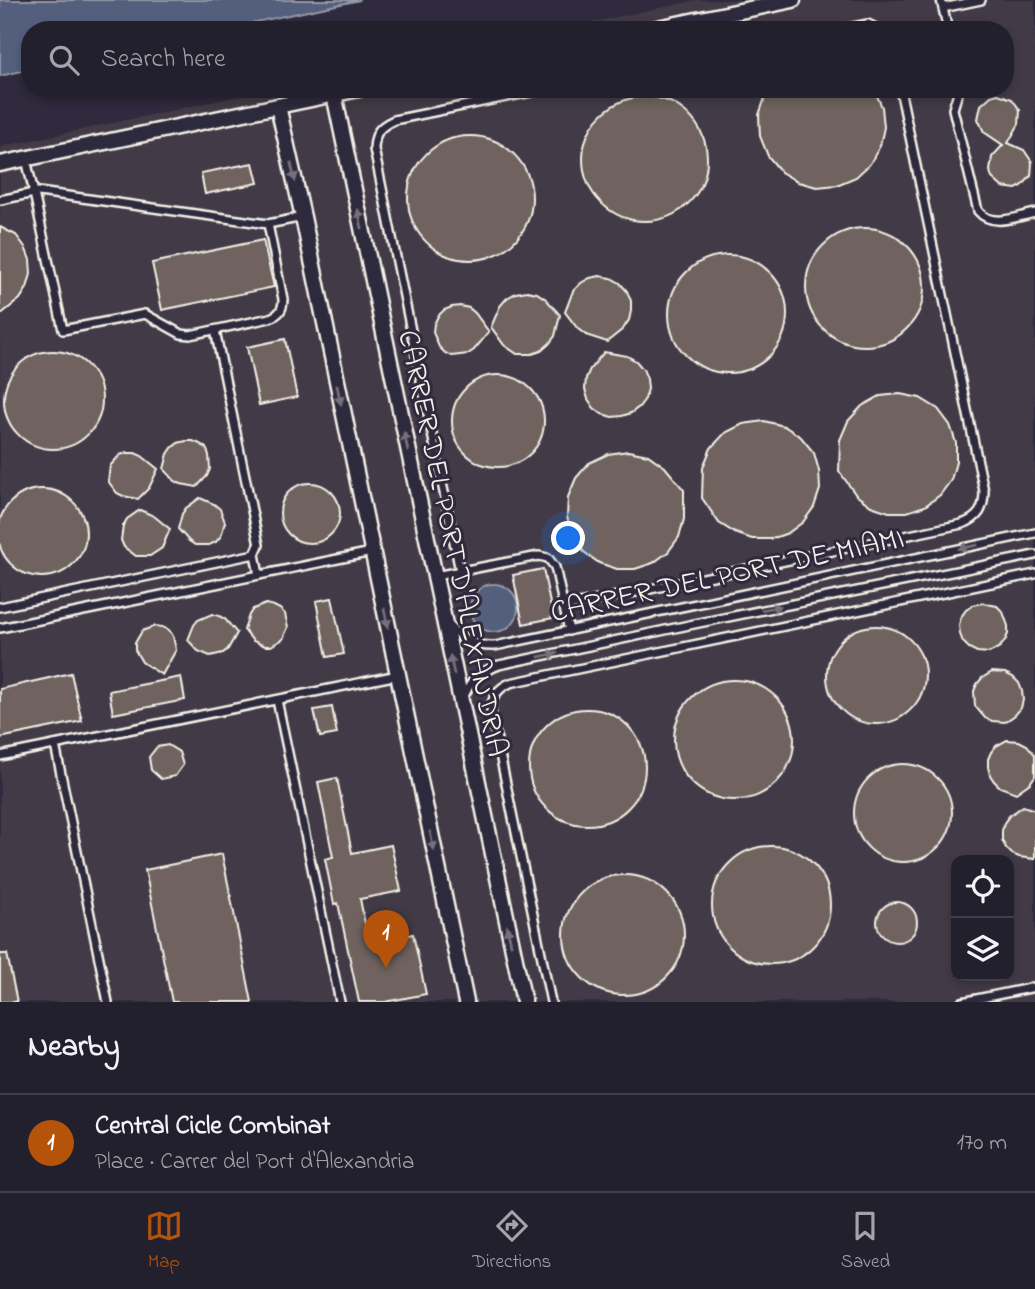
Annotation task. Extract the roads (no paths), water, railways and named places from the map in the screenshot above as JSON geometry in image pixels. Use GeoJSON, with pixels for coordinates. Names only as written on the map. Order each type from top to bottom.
{"type":"FeatureCollection","features":[{"type":"Feature","properties":{"kind":"street"},"geometry":{"type":"LineString","coordinates":[[692,21],[793,0]]}},
{"type":"Feature","properties":{"kind":"street"},"geometry":{"type":"LineString","coordinates":[[0,163],[315,98]]}},
{"type":"Feature","properties":{"kind":"street","name":"CARRER DEL PORT D'ALEXANDRIA"},"geometry":{"type":"LineString","coordinates":[[335,98],[523,1002]]}},
{"type":"Feature","properties":{"kind":"street"},"geometry":{"type":"LineString","coordinates":[[278,106],[466,1002]]}},
{"type":"Feature","properties":{"kind":"lane"},"geometry":{"type":"LineString","coordinates":[[942,4],[981,0]]}},
{"type":"Feature","properties":{"kind":"lane"},"geometry":{"type":"LineString","coordinates":[[460,571],[374,149],[378,131],[394,120],[501,98]]}},
{"type":"Feature","properties":{"kind":"lane"},"geometry":{"type":"LineString","coordinates":[[564,607],[962,524],[980,513],[984,492],[902,98]]}},
{"type":"Feature","properties":{"kind":"lane"},"geometry":{"type":"LineString","coordinates":[[956,98],[953,109],[978,211],[990,220],[1035,213]]}},
{"type":"Feature","properties":{"kind":"lane"},"geometry":{"type":"LineString","coordinates":[[26,158],[63,330],[145,314],[186,335],[270,318],[280,312],[284,299],[268,225]]}},
{"type":"Feature","properties":{"kind":"lane"},"geometry":{"type":"LineString","coordinates":[[0,200],[39,192],[268,225],[303,217]]}},
{"type":"Feature","properties":{"kind":"lane"},"geometry":{"type":"LineString","coordinates":[[215,330],[259,545],[255,554],[259,575]]}},
{"type":"Feature","properties":{"kind":"lane","name":"CARRER DEL PORT DE MIAMI"},"geometry":{"type":"LineString","coordinates":[[442,613],[460,637],[482,647],[495,646],[1035,533]]}},
{"type":"Feature","properties":{"kind":"lane"},"geometry":{"type":"LineString","coordinates":[[0,628],[372,552]]}},
{"type":"Feature","properties":{"kind":"lane"},"geometry":{"type":"LineString","coordinates":[[0,607],[255,554]]}},
{"type":"Feature","properties":{"kind":"lane","name":"CARRER DEL PORT DE MIAMI"},"geometry":{"type":"LineString","coordinates":[[463,713],[463,699],[472,681],[488,669],[499,665],[1035,555]]}},
{"type":"Feature","properties":{"kind":"lane"},"geometry":{"type":"LineString","coordinates":[[434,576],[540,556],[548,558],[555,567],[569,631]]}},
{"type":"Feature","properties":{"kind":"lane"},"geometry":{"type":"LineString","coordinates":[[551,1002],[491,711],[495,693],[510,683],[1035,574]]}},
{"type":"Feature","properties":{"kind":"lane"},"geometry":{"type":"LineString","coordinates":[[0,756],[398,675]]}},
{"type":"Feature","properties":{"kind":"lane"},"geometry":{"type":"LineString","coordinates":[[277,700],[340,1002]]}},
{"type":"Feature","properties":{"kind":"lane"},"geometry":{"type":"LineString","coordinates":[[55,745],[108,1002]]}},
{"type":"Feature","properties":{"kind":"lane"},"geometry":{"type":"LineString","coordinates":[[962,1002],[1035,987]]}},
{"type":"Feature","properties":{"kind":"water"},"geometry":{"type":"Polygon","coordinates":[[[0,0],[360,0],[261,21],[21,21],[21,71],[0,76],[0,0]]]}},
{"type":"Feature","properties":{"kind":"water"},"geometry":{"type":"Polygon","coordinates":[[[494,584],[511,591],[518,608],[511,625],[494,632],[477,625],[470,608],[477,591],[494,584]]]}},
{"type":"Feature","properties":{"kind":"place","name":"Central Cicle Combinat"},"geometry":{"type":"Point","coordinates":[386,968]}}]}
